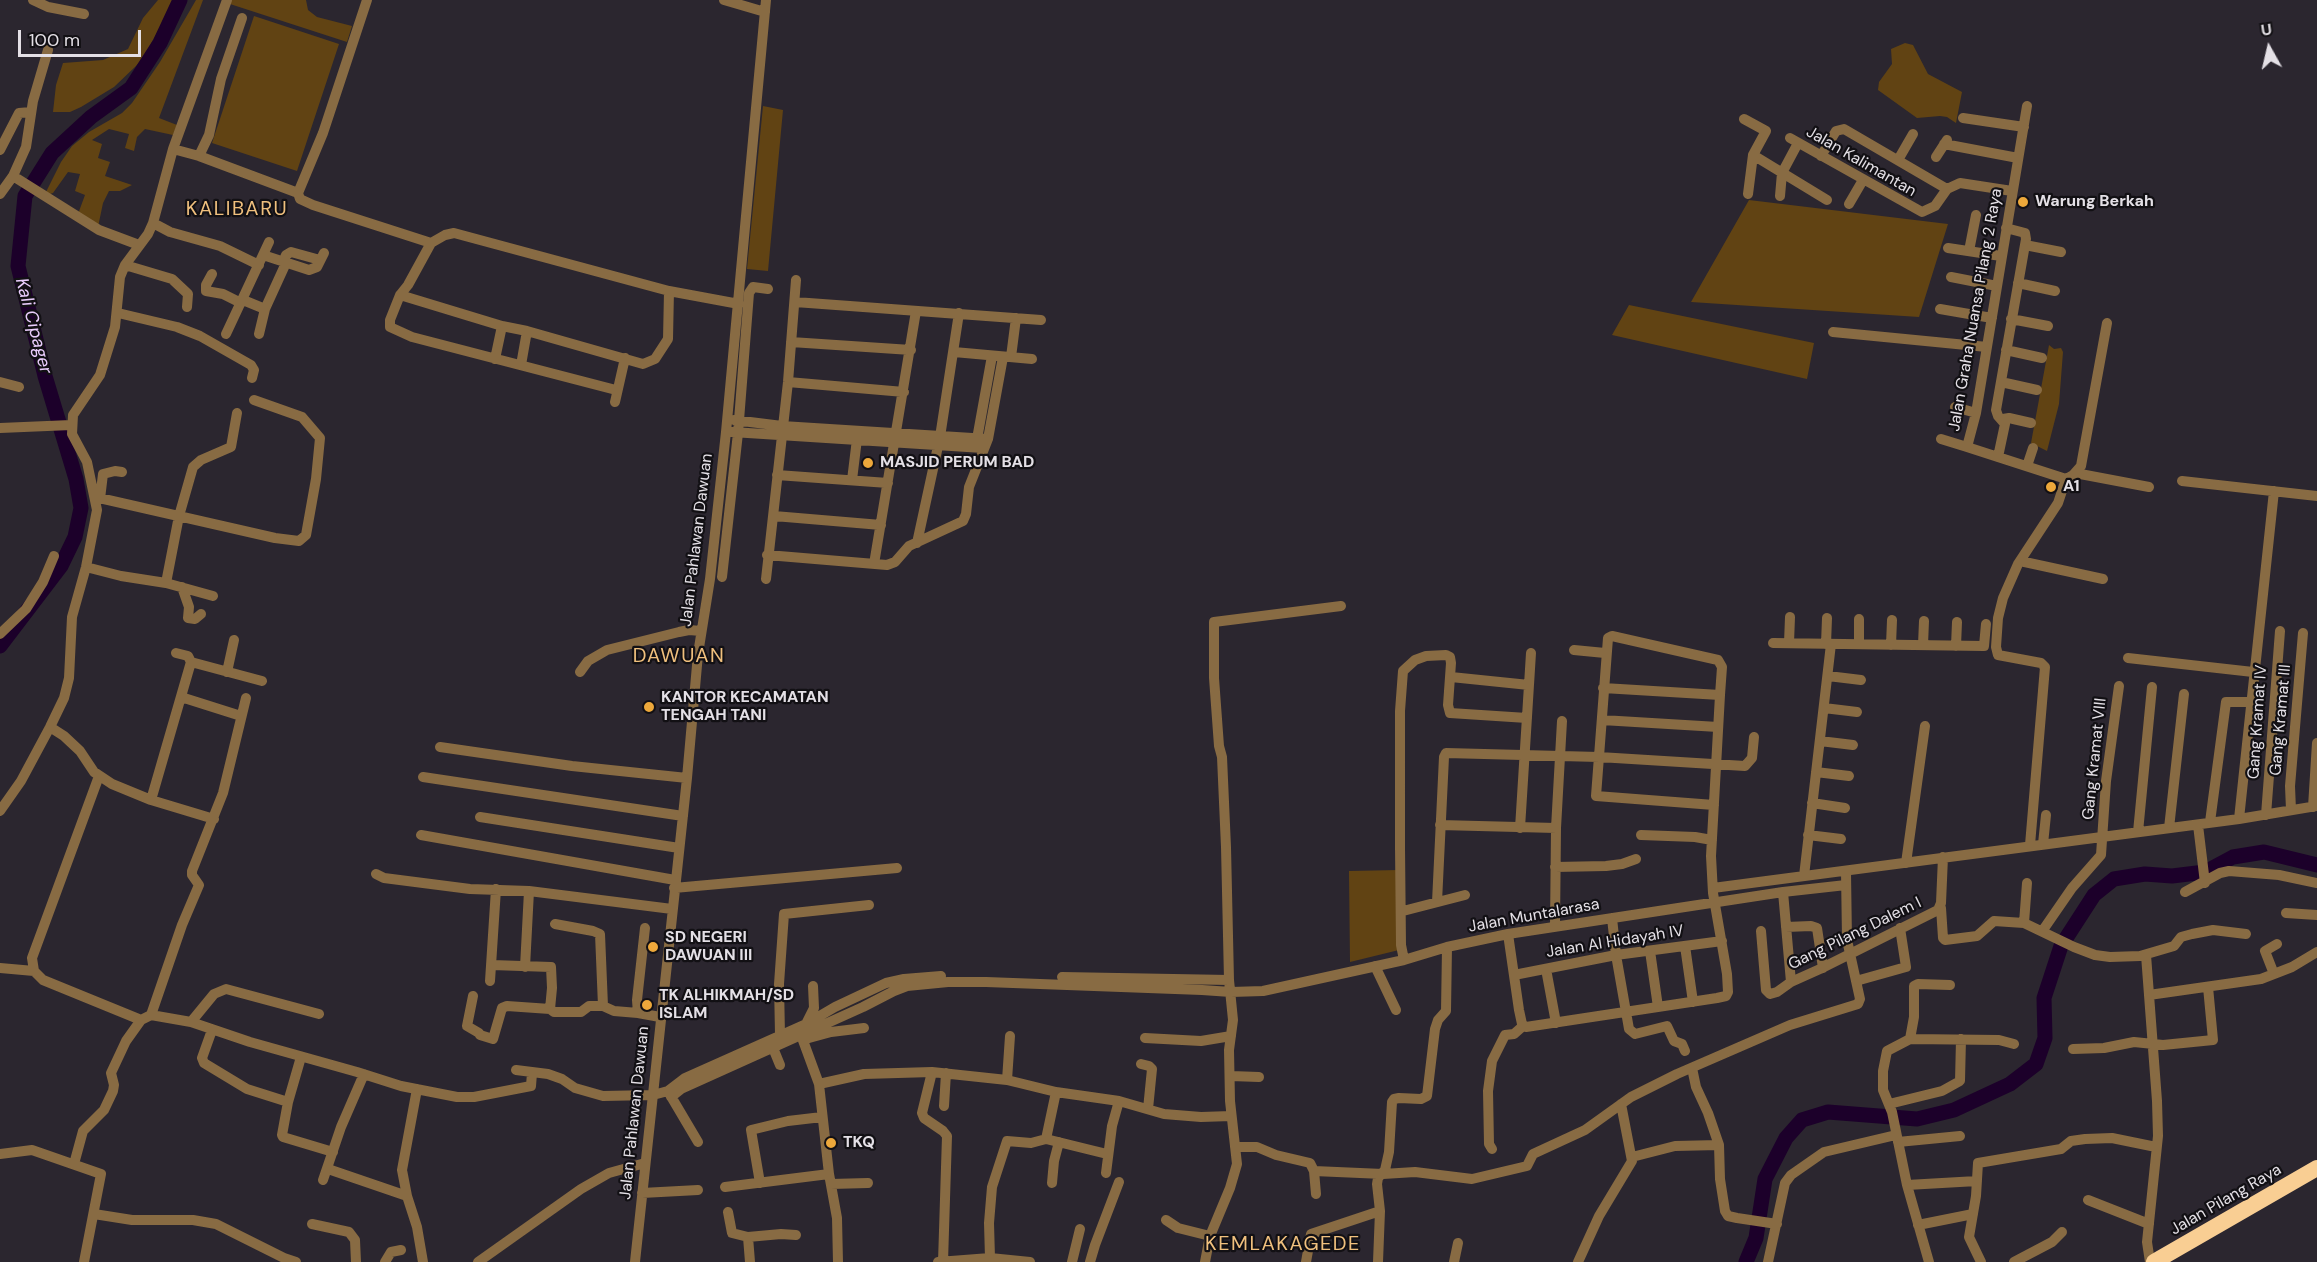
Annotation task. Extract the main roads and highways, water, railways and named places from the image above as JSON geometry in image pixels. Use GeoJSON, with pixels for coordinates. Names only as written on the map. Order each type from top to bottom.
{"type":"FeatureCollection","features":[{"type":"Feature","properties":{"kind":"highway","name":"Jalan Pilang Raya"},"geometry":{"type":"LineString","coordinates":[[2152,1262],[2317,1168]]}},
{"type":"Feature","properties":{"kind":"waterway","name":"Kali Cipager"},"geometry":{"type":"LineString","coordinates":[[0,646],[61,566],[75,537],[81,508],[76,479],[45,376],[18,266],[25,196],[52,153],[91,117],[131,88],[160,43],[180,0]]}},
{"type":"Feature","properties":{"kind":"waterway"},"geometry":{"type":"LineString","coordinates":[[1746,1262],[1756,1238],[1765,1179],[1786,1138],[1802,1120],[1828,1112],[1917,1119],[1954,1110],[2010,1084],[2036,1064],[2045,1038],[2044,998],[2061,946],[2094,895],[2114,879],[2145,874],[2172,876],[2205,872],[2233,857],[2264,852],[2317,865]]}},
{"type":"Feature","properties":{"kind":"place","name":"Warung Berkah"},"geometry":{"type":"Point","coordinates":[2023,202]}},
{"type":"Feature","properties":{"kind":"place","name":"MASJID PERUM BAD"},"geometry":{"type":"Point","coordinates":[868,463]}},
{"type":"Feature","properties":{"kind":"place","name":"A1"},"geometry":{"type":"Point","coordinates":[2051,487]}},
{"type":"Feature","properties":{"kind":"place","name":"KANTOR KECAMATAN TENGAH TANI"},"geometry":{"type":"Point","coordinates":[649,707]}},
{"type":"Feature","properties":{"kind":"place","name":"SD NEGERI DAWUAN III"},"geometry":{"type":"Point","coordinates":[653,947]}},
{"type":"Feature","properties":{"kind":"place","name":"TK ALHIKMAH/SD ISLAM"},"geometry":{"type":"Point","coordinates":[647,1005]}},
{"type":"Feature","properties":{"kind":"place","name":"TKQ"},"geometry":{"type":"Point","coordinates":[831,1143]}},
{"type":"Feature","properties":{"kind":"district","name":"KALIBARU"},"geometry":{"type":"Point","coordinates":[237,210]}},
{"type":"Feature","properties":{"kind":"district","name":"DAWUAN"},"geometry":{"type":"Point","coordinates":[679,657]}},
{"type":"Feature","properties":{"kind":"district","name":"KEMLAKAGEDE"},"geometry":{"type":"Point","coordinates":[1283,1245]}}]}
